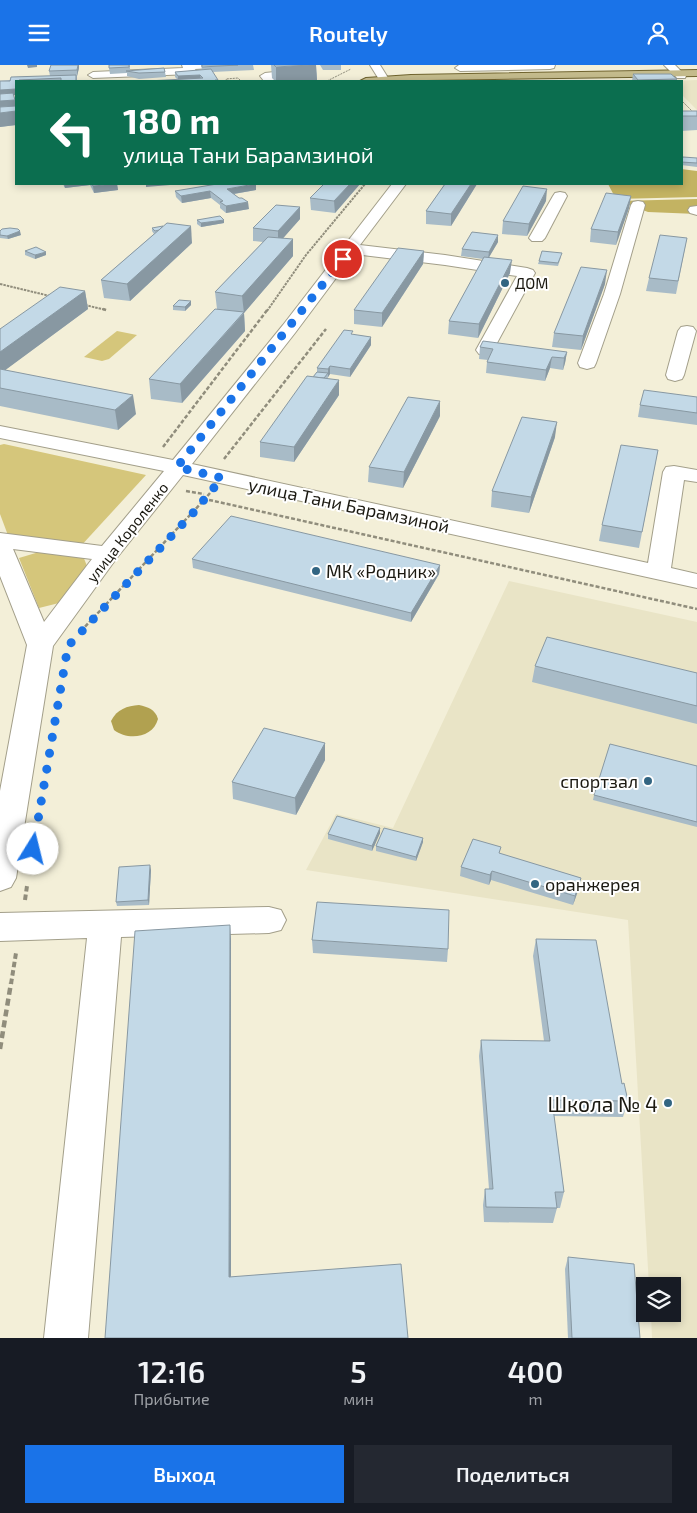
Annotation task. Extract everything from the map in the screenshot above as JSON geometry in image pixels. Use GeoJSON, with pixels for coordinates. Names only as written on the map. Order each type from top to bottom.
{"type":"FeatureCollection","features":[{"type":"Feature","properties":{"kind":"main road"},"geometry":{"type":"LineString","coordinates":[[449,80],[676,71],[697,74]]}},
{"type":"Feature","properties":{"kind":"main road"},"geometry":{"type":"LineString","coordinates":[[424,80],[558,77]]}},
{"type":"Feature","properties":{"kind":"street"},"geometry":{"type":"LineString","coordinates":[[93,74],[192,71],[187,66],[211,65]]}},
{"type":"Feature","properties":{"kind":"street"},"geometry":{"type":"LineString","coordinates":[[269,80],[265,75],[310,73],[307,65]]}},
{"type":"Feature","properties":{"kind":"street"},"geometry":{"type":"LineString","coordinates":[[364,65],[378,80]]}},
{"type":"Feature","properties":{"kind":"street"},"geometry":{"type":"LineString","coordinates":[[375,65],[379,80]]}},
{"type":"Feature","properties":{"kind":"street"},"geometry":{"type":"LineString","coordinates":[[460,68],[549,65],[558,77]]}},
{"type":"Feature","properties":{"kind":"street","name":"улица Короленко"},"geometry":{"type":"LineString","coordinates":[[357,249],[398,185]]}},
{"type":"Feature","properties":{"kind":"street","name":"улица Короленко"},"geometry":{"type":"LineString","coordinates":[[55,646],[108,554],[184,476],[357,249],[414,185]]}},
{"type":"Feature","properties":{"kind":"street"},"geometry":{"type":"LineString","coordinates":[[537,238],[560,196]]}},
{"type":"Feature","properties":{"kind":"street"},"geometry":{"type":"LineString","coordinates":[[587,363],[612,294],[638,205]]}},
{"type":"Feature","properties":{"kind":"street"},"geometry":{"type":"LineString","coordinates":[[357,249],[527,273],[485,350]]}},
{"type":"Feature","properties":{"kind":"street"},"geometry":{"type":"LineString","coordinates":[[675,375],[687,331]]}},
{"type":"Feature","properties":{"kind":"street","name":"улица Тани Барамзиной"},"geometry":{"type":"LineString","coordinates":[[0,432],[150,462],[184,476],[222,478],[697,581]]}},
{"type":"Feature","properties":{"kind":"street"},"geometry":{"type":"LineString","coordinates":[[658,573],[674,472],[697,476]]}},
{"type":"Feature","properties":{"kind":"street"},"geometry":{"type":"LineString","coordinates":[[0,878],[55,646],[184,476]]}},
{"type":"Feature","properties":{"kind":"street"},"geometry":{"type":"LineString","coordinates":[[0,540],[108,554]]}},
{"type":"Feature","properties":{"kind":"street"},"geometry":{"type":"LineString","coordinates":[[0,547],[55,646]]}},
{"type":"Feature","properties":{"kind":"street"},"geometry":{"type":"LineString","coordinates":[[10,926],[269,920]]}},
{"type":"Feature","properties":{"kind":"street"},"geometry":{"type":"LineString","coordinates":[[66,1338],[105,925]]}},
{"type":"Feature","properties":{"kind":"path"},"geometry":{"type":"LineString","coordinates":[[329,80],[351,69]]}},
{"type":"Feature","properties":{"kind":"path"},"geometry":{"type":"LineString","coordinates":[[226,80],[238,78],[241,80]]}},
{"type":"Feature","properties":{"kind":"path"},"geometry":{"type":"LineString","coordinates":[[683,102],[697,116]]}},
{"type":"Feature","properties":{"kind":"path"},"geometry":{"type":"LineString","coordinates":[[150,462],[258,325],[306,255],[364,185]]}},
{"type":"Feature","properties":{"kind":"path"},"geometry":{"type":"LineString","coordinates":[[0,284],[58,298]]}},
{"type":"Feature","properties":{"kind":"path"},"geometry":{"type":"LineString","coordinates":[[77,303],[106,310]]}},
{"type":"Feature","properties":{"kind":"path"},"geometry":{"type":"LineString","coordinates":[[55,646],[205,499],[231,467],[220,464],[326,329]]}},
{"type":"Feature","properties":{"kind":"path"},"geometry":{"type":"LineString","coordinates":[[205,499],[697,609]]}},
{"type":"Feature","properties":{"kind":"path"},"geometry":{"type":"LineString","coordinates":[[0,1049],[10,926],[28,878]]}},
{"type":"Feature","properties":{"kind":"shaded area"},"geometry":{"type":"Polygon","coordinates":[[[683,80],[697,80],[697,110],[683,96],[683,80]]]}},
{"type":"Feature","properties":{"kind":"shaded area"},"geometry":{"type":"Polygon","coordinates":[[[683,169],[697,171],[697,197],[616,199],[609,185],[683,185],[683,169]]]}},
{"type":"Feature","properties":{"kind":"shaded area"},"geometry":{"type":"Polygon","coordinates":[[[697,199],[697,214],[648,212],[618,201],[697,199]]]}},
{"type":"Feature","properties":{"kind":"shaded area"},"geometry":{"type":"Polygon","coordinates":[[[117,331],[137,335],[109,359],[102,361],[84,357],[117,331]]]}},
{"type":"Feature","properties":{"kind":"shaded area"},"geometry":{"type":"Polygon","coordinates":[[[4,444],[146,475],[79,548],[9,538],[0,514],[0,445],[4,444]]]}},
{"type":"Feature","properties":{"kind":"shaded area"},"geometry":{"type":"Polygon","coordinates":[[[39,552],[83,556],[87,566],[59,603],[39,608],[19,558],[39,552]]]}},
{"type":"Feature","properties":{"kind":"shaded area","name":"Школа № 4"},"geometry":{"type":"Polygon","coordinates":[[[509,581],[697,622],[697,1338],[652,1338],[651,1322],[681,1322],[681,1277],[648,1277],[628,920],[306,870],[336,814],[393,828],[509,581]]]}},
{"type":"Feature","properties":{"kind":"shaded area"},"geometry":{"type":"Polygon","coordinates":[[[139,705],[151,709],[157,716],[158,719],[151,730],[139,736],[126,736],[114,730],[111,721],[119,711],[126,707],[139,705]]]}},
{"type":"Feature","properties":{"kind":"building"},"geometry":{"type":"Polygon","coordinates":[[[51,65],[78,65],[77,70],[49,71],[51,65]]]}},
{"type":"Feature","properties":{"kind":"building"},"geometry":{"type":"Polygon","coordinates":[[[109,65],[129,65],[129,67],[109,68],[109,65]]]}},
{"type":"Feature","properties":{"kind":"building"},"geometry":{"type":"Polygon","coordinates":[[[202,65],[238,65],[202,67],[202,65]]]}},
{"type":"Feature","properties":{"kind":"building"},"geometry":{"type":"Polygon","coordinates":[[[274,65],[310,65],[276,67],[274,65]]]}},
{"type":"Feature","properties":{"kind":"building"},"geometry":{"type":"Polygon","coordinates":[[[164,68],[165,72],[139,73],[126,71],[164,68]]]}},
{"type":"Feature","properties":{"kind":"building"},"geometry":{"type":"Polygon","coordinates":[[[211,69],[218,80],[166,80],[203,78],[200,75],[178,76],[175,72],[211,69]]]}},
{"type":"Feature","properties":{"kind":"building"},"geometry":{"type":"Polygon","coordinates":[[[633,74],[671,74],[677,79],[638,80],[633,74]]]}},
{"type":"Feature","properties":{"kind":"building"},"geometry":{"type":"Polygon","coordinates":[[[76,75],[76,80],[61,80],[61,78],[15,80],[15,89],[0,90],[0,81],[10,81],[11,77],[76,75]]]}},
{"type":"Feature","properties":{"kind":"building"},"geometry":{"type":"Polygon","coordinates":[[[13,93],[15,100],[0,101],[0,94],[13,93]]]}},
{"type":"Feature","properties":{"kind":"building"},"geometry":{"type":"Polygon","coordinates":[[[15,106],[15,111],[0,113],[0,107],[15,106]]]}},
{"type":"Feature","properties":{"kind":"building"},"geometry":{"type":"Polygon","coordinates":[[[683,111],[697,111],[697,116],[683,116],[683,111]]]}},
{"type":"Feature","properties":{"kind":"building"},"geometry":{"type":"Polygon","coordinates":[[[683,157],[697,158],[697,163],[683,162],[683,157]]]}},
{"type":"Feature","properties":{"kind":"building"},"geometry":{"type":"Polygon","coordinates":[[[211,185],[249,185],[227,189],[248,202],[226,206],[220,202],[223,201],[210,191],[181,196],[175,191],[211,185]]]}},
{"type":"Feature","properties":{"kind":"building"},"geometry":{"type":"Polygon","coordinates":[[[323,185],[349,185],[334,201],[310,198],[323,185]]]}},
{"type":"Feature","properties":{"kind":"building"},"geometry":{"type":"Polygon","coordinates":[[[444,185],[470,185],[451,214],[426,211],[444,185]]]}},
{"type":"Feature","properties":{"kind":"building"},"geometry":{"type":"Polygon","coordinates":[[[523,186],[547,189],[529,224],[503,221],[523,186]]]}},
{"type":"Feature","properties":{"kind":"building"},"geometry":{"type":"Polygon","coordinates":[[[606,193],[631,196],[618,232],[591,229],[606,193]]]}},
{"type":"Feature","properties":{"kind":"building"},"geometry":{"type":"Polygon","coordinates":[[[276,205],[300,207],[278,231],[253,228],[276,205]]]}},
{"type":"Feature","properties":{"kind":"building"},"geometry":{"type":"Polygon","coordinates":[[[220,216],[224,220],[201,223],[197,220],[220,216]]]}},
{"type":"Feature","properties":{"kind":"building"},"geometry":{"type":"Polygon","coordinates":[[[167,223],[191,226],[127,284],[101,280],[167,223]]]}},
{"type":"Feature","properties":{"kind":"building"},"geometry":{"type":"Polygon","coordinates":[[[163,226],[155,231],[152,228],[163,226]]]}},
{"type":"Feature","properties":{"kind":"building"},"geometry":{"type":"Polygon","coordinates":[[[10,228],[20,231],[7,236],[0,235],[2,229],[10,228]]]}},
{"type":"Feature","properties":{"kind":"building"},"geometry":{"type":"Polygon","coordinates":[[[472,232],[498,235],[489,252],[462,249],[472,232]]]}},
{"type":"Feature","properties":{"kind":"building"},"geometry":{"type":"Polygon","coordinates":[[[660,235],[687,238],[678,281],[649,278],[660,235]]]}},
{"type":"Feature","properties":{"kind":"building"},"geometry":{"type":"Polygon","coordinates":[[[268,237],[293,239],[242,296],[215,292],[268,237]]]}},
{"type":"Feature","properties":{"kind":"building"},"geometry":{"type":"Polygon","coordinates":[[[36,247],[46,252],[35,255],[25,251],[36,247]]]}},
{"type":"Feature","properties":{"kind":"building"},"geometry":{"type":"Polygon","coordinates":[[[398,248],[424,251],[382,313],[354,310],[398,248]]]}},
{"type":"Feature","properties":{"kind":"building"},"geometry":{"type":"Polygon","coordinates":[[[542,251],[562,253],[558,263],[539,261],[542,251]]]}},
{"type":"Feature","properties":{"kind":"building"},"geometry":{"type":"Polygon","coordinates":[[[484,257],[512,260],[479,324],[449,321],[484,257]]]}},
{"type":"Feature","properties":{"kind":"building"},"geometry":{"type":"Polygon","coordinates":[[[581,267],[607,270],[583,336],[554,333],[581,267]]]}},
{"type":"Feature","properties":{"kind":"building"},"geometry":{"type":"Polygon","coordinates":[[[60,287],[85,291],[0,352],[0,329],[60,287]]]}},
{"type":"Feature","properties":{"kind":"building"},"geometry":{"type":"Polygon","coordinates":[[[179,300],[191,301],[185,307],[173,306],[179,300]]]}},
{"type":"Feature","properties":{"kind":"building"},"geometry":{"type":"Polygon","coordinates":[[[215,309],[244,312],[180,384],[149,379],[215,309]]]}},
{"type":"Feature","properties":{"kind":"building"},"geometry":{"type":"Polygon","coordinates":[[[344,330],[353,331],[351,334],[371,337],[350,369],[330,366],[328,369],[317,368],[344,330]]]}},
{"type":"Feature","properties":{"kind":"building"},"geometry":{"type":"Polygon","coordinates":[[[483,341],[567,352],[564,358],[552,357],[546,370],[487,362],[493,349],[480,347],[483,341]]]}},
{"type":"Feature","properties":{"kind":"building"},"geometry":{"type":"Polygon","coordinates":[[[0,369],[133,395],[115,410],[0,388],[0,369]]]}},
{"type":"Feature","properties":{"kind":"building"},"geometry":{"type":"Polygon","coordinates":[[[317,372],[328,373],[324,378],[313,377],[317,372]]]}},
{"type":"Feature","properties":{"kind":"building"},"geometry":{"type":"Polygon","coordinates":[[[307,376],[339,380],[294,447],[260,442],[307,376]]]}},
{"type":"Feature","properties":{"kind":"building"},"geometry":{"type":"Polygon","coordinates":[[[644,390],[697,397],[697,413],[640,405],[644,390]]]}},
{"type":"Feature","properties":{"kind":"building"},"geometry":{"type":"Polygon","coordinates":[[[408,397],[440,401],[404,472],[369,467],[408,397]]]}},
{"type":"Feature","properties":{"kind":"building"},"geometry":{"type":"Polygon","coordinates":[[[522,417],[557,422],[531,497],[492,491],[522,417]]]}},
{"type":"Feature","properties":{"kind":"building"},"geometry":{"type":"Polygon","coordinates":[[[621,445],[658,450],[642,532],[602,525],[621,445]]]}},
{"type":"Feature","properties":{"kind":"building","name":"МК «Родник»"},"geometry":{"type":"Polygon","coordinates":[[[231,516],[440,565],[411,613],[192,559],[231,516]]]}},
{"type":"Feature","properties":{"kind":"building"},"geometry":{"type":"Polygon","coordinates":[[[547,637],[697,673],[697,706],[535,666],[547,637]]]}},
{"type":"Feature","properties":{"kind":"building"},"geometry":{"type":"Polygon","coordinates":[[[264,728],[325,743],[295,798],[232,782],[264,728]]]}},
{"type":"Feature","properties":{"kind":"building","name":"спортзал"},"geometry":{"type":"Polygon","coordinates":[[[610,744],[697,766],[697,822],[594,795],[610,744]]]}},
{"type":"Feature","properties":{"kind":"building"},"geometry":{"type":"Polygon","coordinates":[[[337,816],[380,828],[372,846],[328,834],[337,816]]]}},
{"type":"Feature","properties":{"kind":"building"},"geometry":{"type":"Polygon","coordinates":[[[384,828],[423,838],[416,857],[376,846],[384,828]]]}},
{"type":"Feature","properties":{"kind":"building"},"geometry":{"type":"Polygon","coordinates":[[[473,839],[501,847],[499,853],[581,878],[575,896],[492,871],[490,875],[461,867],[473,839]]]}},
{"type":"Feature","properties":{"kind":"building"},"geometry":{"type":"Polygon","coordinates":[[[150,865],[148,900],[116,902],[119,867],[150,865]]]}},
{"type":"Feature","properties":{"kind":"building"},"geometry":{"type":"Polygon","coordinates":[[[317,902],[449,910],[448,949],[312,940],[317,902]]]}},
{"type":"Feature","properties":{"kind":"building"},"geometry":{"type":"Polygon","coordinates":[[[230,925],[229,1277],[401,1264],[408,1338],[105,1338],[135,931],[230,925]]]}},
{"type":"Feature","properties":{"kind":"building"},"geometry":{"type":"Polygon","coordinates":[[[536,939],[596,940],[622,1084],[624,1083],[628,1101],[552,1100],[564,1192],[555,1192],[557,1208],[486,1207],[485,1189],[493,1189],[481,1040],[550,1041],[536,939]]]}},
{"type":"Feature","properties":{"kind":"building"},"geometry":{"type":"Polygon","coordinates":[[[568,1257],[634,1264],[636,1322],[639,1322],[640,1338],[572,1338],[568,1257]]]}},
{"type":"Feature","properties":{"kind":"place","name":"ДОМ"},"geometry":{"type":"Point","coordinates":[505,283]}},
{"type":"Feature","properties":{"kind":"place","name":"МК «Родник»"},"geometry":{"type":"Point","coordinates":[316,571]}},
{"type":"Feature","properties":{"kind":"place","name":"спортзал"},"geometry":{"type":"Point","coordinates":[648,781]}},
{"type":"Feature","properties":{"kind":"place","name":"оранжерея"},"geometry":{"type":"Point","coordinates":[535,884]}},
{"type":"Feature","properties":{"kind":"place","name":"Школа № 4"},"geometry":{"type":"Point","coordinates":[668,1103]}},
{"type":"Feature","properties":{"kind":"route"},"geometry":{"type":"LineString","coordinates":[[33,849],[68,646],[193,513],[222,478],[177,467],[219,417],[343,259]]}}]}
